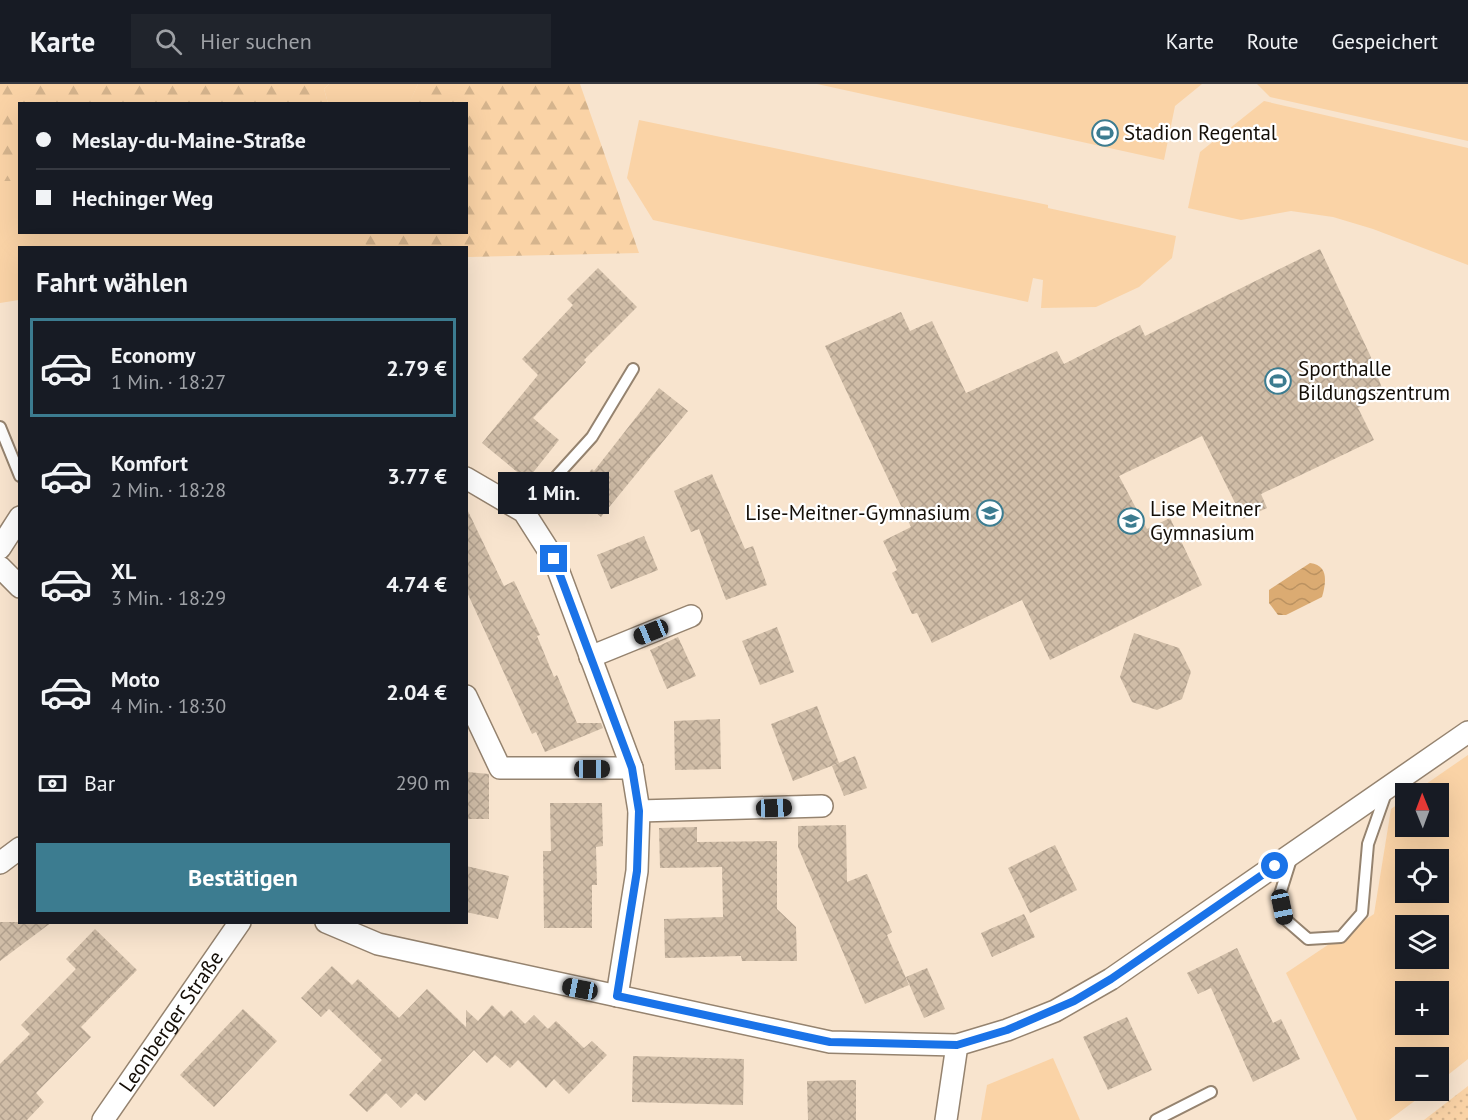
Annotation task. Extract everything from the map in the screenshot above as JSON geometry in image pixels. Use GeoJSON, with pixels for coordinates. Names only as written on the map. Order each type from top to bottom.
{"type":"FeatureCollection","features":[{"type":"Feature","properties":{"kind":"street"},"geometry":{"type":"LineString","coordinates":[[468,479],[524,512],[554,559],[632,768],[639,811],[637,871],[617,996]]}},
{"type":"Feature","properties":{"kind":"street"},"geometry":{"type":"LineString","coordinates":[[0,548],[18,520]]}},
{"type":"Feature","properties":{"kind":"street"},"geometry":{"type":"LineString","coordinates":[[0,567],[18,585]]}},
{"type":"Feature","properties":{"kind":"street"},"geometry":{"type":"LineString","coordinates":[[590,657],[691,616]]}},
{"type":"Feature","properties":{"kind":"street"},"geometry":{"type":"LineString","coordinates":[[468,700],[501,768],[632,768]]}},
{"type":"Feature","properties":{"kind":"street"},"geometry":{"type":"LineString","coordinates":[[331,924],[378,944],[830,1042],[957,1045],[1007,1030],[1074,1001],[1111,979],[1468,732]]}},
{"type":"Feature","properties":{"kind":"street"},"geometry":{"type":"LineString","coordinates":[[639,811],[822,807]]}},
{"type":"Feature","properties":{"kind":"street"},"geometry":{"type":"LineString","coordinates":[[0,863],[18,850]]}},
{"type":"Feature","properties":{"kind":"street","name":"Leonberger Straße"},"geometry":{"type":"LineString","coordinates":[[103,1120],[239,924]]}},
{"type":"Feature","properties":{"kind":"street"},"geometry":{"type":"LineString","coordinates":[[946,1120],[957,1045]]}},
{"type":"Feature","properties":{"kind":"lane"},"geometry":{"type":"LineString","coordinates":[[524,512],[592,437],[633,369]]}},
{"type":"Feature","properties":{"kind":"lane"},"geometry":{"type":"LineString","coordinates":[[0,427],[18,471]]}},
{"type":"Feature","properties":{"kind":"lane"},"geometry":{"type":"LineString","coordinates":[[1293,853],[1280,894],[1285,919],[1308,939],[1341,937],[1362,913],[1368,844],[1388,787]]}},
{"type":"Feature","properties":{"kind":"lane"},"geometry":{"type":"LineString","coordinates":[[1156,1120],[1211,1092]]}},
{"type":"Feature","properties":{"kind":"green space"},"geometry":{"type":"Polygon","coordinates":[[[0,84],[329,84],[324,89],[328,102],[18,102],[18,181],[0,181],[0,84]]]}},
{"type":"Feature","properties":{"kind":"green space"},"geometry":{"type":"Polygon","coordinates":[[[329,84],[418,84],[410,102],[328,102],[324,89],[329,84]]]}},
{"type":"Feature","properties":{"kind":"green space"},"geometry":{"type":"Polygon","coordinates":[[[418,84],[580,84],[639,253],[468,257],[468,246],[367,246],[355,234],[468,234],[468,102],[409,102],[418,84]]]}},
{"type":"Feature","properties":{"kind":"green space","name":"Stadion Regental"},"geometry":{"type":"Polygon","coordinates":[[[817,84],[1202,84],[1175,106],[1164,160],[817,84]]]}},
{"type":"Feature","properties":{"kind":"green space"},"geometry":{"type":"Polygon","coordinates":[[[1257,84],[1468,84],[1468,141],[1270,97],[1257,84]]]}},
{"type":"Feature","properties":{"kind":"green space"},"geometry":{"type":"Polygon","coordinates":[[[1264,101],[1468,148],[1468,265],[1373,229],[1333,217],[1291,211],[1241,220],[1188,208],[1200,152],[1264,101]]]}},
{"type":"Feature","properties":{"kind":"green space"},"geometry":{"type":"Polygon","coordinates":[[[639,120],[1048,205],[1048,208],[1176,236],[1172,258],[1139,287],[1096,307],[1041,308],[1043,280],[1033,278],[1028,302],[653,220],[627,178],[639,120]]]}},
{"type":"Feature","properties":{"kind":"green space"},"geometry":{"type":"Polygon","coordinates":[[[0,181],[18,181],[18,234],[356,234],[367,246],[18,246],[18,300],[0,303],[0,181]]]}},
{"type":"Feature","properties":{"kind":"green space"},"geometry":{"type":"Polygon","coordinates":[[[1468,755],[1468,1059],[1449,1074],[1449,1047],[1395,1047],[1395,1101],[1415,1101],[1389,1120],[1357,1120],[1286,973],[1374,914],[1391,809],[1395,806],[1395,837],[1449,837],[1449,783],[1427,783],[1468,755]]]}},
{"type":"Feature","properties":{"kind":"green space"},"geometry":{"type":"Polygon","coordinates":[[[1053,1058],[1080,1120],[981,1120],[987,1085],[1053,1058]]]}},
{"type":"Feature","properties":{"kind":"green space"},"geometry":{"type":"Polygon","coordinates":[[[1468,1086],[1468,1120],[1424,1120],[1449,1101],[1468,1086]]]}},
{"type":"Feature","properties":{"kind":"water"},"geometry":{"type":"Polygon","coordinates":[[[1310,563],[1320,567],[1325,575],[1322,597],[1286,615],[1278,615],[1269,603],[1269,590],[1310,563]]]}},
{"type":"Feature","properties":{"kind":"building","name":"Lise-Meitner-Gymnasium"},"geometry":{"type":"Polygon","coordinates":[[[1320,249],[1370,355],[1384,394],[1358,408],[1374,440],[1261,494],[1267,508],[1243,519],[1202,436],[1119,476],[1147,529],[1170,518],[1202,585],[1050,660],[1022,600],[932,643],[917,613],[912,614],[892,573],[897,570],[883,541],[911,527],[825,346],[901,312],[910,331],[932,321],[966,393],[1057,351],[1064,364],[1140,325],[1145,336],[1320,249]]]}},
{"type":"Feature","properties":{"kind":"building"},"geometry":{"type":"Polygon","coordinates":[[[598,268],[637,307],[584,360],[586,362],[533,418],[559,440],[527,480],[482,443],[538,375],[522,359],[573,305],[567,299],[598,268]]]}},
{"type":"Feature","properties":{"kind":"building"},"geometry":{"type":"Polygon","coordinates":[[[659,388],[688,411],[601,517],[572,492],[592,469],[594,471],[659,388]]]}},
{"type":"Feature","properties":{"kind":"building"},"geometry":{"type":"Polygon","coordinates":[[[712,474],[745,549],[753,546],[767,585],[726,600],[699,529],[691,532],[674,491],[712,474]]]}},
{"type":"Feature","properties":{"kind":"building"},"geometry":{"type":"Polygon","coordinates":[[[468,511],[504,586],[514,581],[540,635],[537,636],[554,677],[557,675],[577,723],[601,723],[603,728],[545,752],[536,732],[532,734],[468,594],[468,511]]]}},
{"type":"Feature","properties":{"kind":"building"},"geometry":{"type":"Polygon","coordinates":[[[644,536],[658,570],[611,589],[597,555],[644,536]]]}},
{"type":"Feature","properties":{"kind":"building"},"geometry":{"type":"Polygon","coordinates":[[[777,627],[794,672],[760,685],[742,641],[777,627]]]}},
{"type":"Feature","properties":{"kind":"building"},"geometry":{"type":"Polygon","coordinates":[[[1134,633],[1179,648],[1191,672],[1182,699],[1157,710],[1132,702],[1120,677],[1134,633]]]}},
{"type":"Feature","properties":{"kind":"building"},"geometry":{"type":"Polygon","coordinates":[[[678,637],[696,676],[667,689],[650,650],[678,637]]]}},
{"type":"Feature","properties":{"kind":"building"},"geometry":{"type":"Polygon","coordinates":[[[817,706],[839,763],[793,781],[771,724],[817,706]]]}},
{"type":"Feature","properties":{"kind":"building"},"geometry":{"type":"Polygon","coordinates":[[[720,719],[721,769],[675,770],[674,721],[720,719]]]}},
{"type":"Feature","properties":{"kind":"building"},"geometry":{"type":"Polygon","coordinates":[[[855,756],[867,788],[844,796],[832,766],[855,756]]]}},
{"type":"Feature","properties":{"kind":"building"},"geometry":{"type":"Polygon","coordinates":[[[468,772],[489,774],[489,819],[468,819],[468,772]]]}},
{"type":"Feature","properties":{"kind":"building"},"geometry":{"type":"Polygon","coordinates":[[[550,803],[602,803],[603,846],[596,847],[597,885],[592,885],[592,928],[544,928],[543,851],[551,851],[550,803]]]}},
{"type":"Feature","properties":{"kind":"building"},"geometry":{"type":"Polygon","coordinates":[[[846,825],[847,882],[867,874],[892,932],[887,935],[909,985],[865,1004],[798,847],[798,826],[846,825]]]}},
{"type":"Feature","properties":{"kind":"building"},"geometry":{"type":"Polygon","coordinates":[[[697,827],[697,842],[777,841],[777,909],[796,927],[797,961],[742,961],[741,956],[665,958],[664,919],[723,917],[722,867],[660,868],[659,828],[697,827]]]}},
{"type":"Feature","properties":{"kind":"building"},"geometry":{"type":"Polygon","coordinates":[[[1055,845],[1077,890],[1030,913],[1008,868],[1055,845]]]}},
{"type":"Feature","properties":{"kind":"building"},"geometry":{"type":"Polygon","coordinates":[[[468,866],[509,876],[498,919],[468,912],[468,866]]]}},
{"type":"Feature","properties":{"kind":"building"},"geometry":{"type":"Polygon","coordinates":[[[1024,914],[1035,937],[992,957],[981,933],[1024,914]]]}},
{"type":"Feature","properties":{"kind":"building"},"geometry":{"type":"Polygon","coordinates":[[[0,922],[49,924],[0,961],[0,922]]]}},
{"type":"Feature","properties":{"kind":"building"},"geometry":{"type":"Polygon","coordinates":[[[95,929],[137,970],[81,1027],[91,1037],[36,1093],[44,1102],[27,1120],[0,1120],[0,1064],[30,1034],[21,1025],[76,969],[66,959],[95,929]]]}},
{"type":"Feature","properties":{"kind":"building"},"geometry":{"type":"Polygon","coordinates":[[[1237,948],[1273,1023],[1281,1019],[1300,1059],[1253,1082],[1211,988],[1198,994],[1187,973],[1237,948]]]}},
{"type":"Feature","properties":{"kind":"building"},"geometry":{"type":"Polygon","coordinates":[[[332,966],[352,985],[358,979],[399,1018],[427,989],[466,1027],[466,1010],[478,1021],[492,1005],[504,1017],[511,1010],[525,1024],[534,1015],[548,1029],[556,1021],[584,1048],[592,1041],[607,1055],[569,1094],[554,1079],[546,1088],[518,1060],[510,1068],[495,1055],[487,1063],[474,1050],[425,1101],[416,1093],[401,1108],[386,1093],[367,1112],[349,1095],[382,1060],[329,1009],[321,1017],[301,998],[332,966]]]}},
{"type":"Feature","properties":{"kind":"building"},"geometry":{"type":"Polygon","coordinates":[[[927,968],[945,1009],[924,1018],[906,977],[927,968]]]}},
{"type":"Feature","properties":{"kind":"building"},"geometry":{"type":"Polygon","coordinates":[[[243,1009],[277,1041],[214,1107],[180,1075],[243,1009]]]}},
{"type":"Feature","properties":{"kind":"building"},"geometry":{"type":"Polygon","coordinates":[[[1127,1017],[1152,1070],[1108,1090],[1083,1037],[1127,1017]]]}},
{"type":"Feature","properties":{"kind":"building"},"geometry":{"type":"Polygon","coordinates":[[[633,1056],[744,1059],[743,1105],[632,1102],[633,1056]]]}},
{"type":"Feature","properties":{"kind":"building"},"geometry":{"type":"Polygon","coordinates":[[[856,1080],[856,1120],[808,1120],[807,1081],[856,1080]]]}},
{"type":"Feature","properties":{"kind":"place","name":"Stadion Regental"},"geometry":{"type":"Point","coordinates":[1105,133]}},
{"type":"Feature","properties":{"kind":"place","name":"Sporthalle Bildungszentrum"},"geometry":{"type":"Point","coordinates":[1278,381]}},
{"type":"Feature","properties":{"kind":"place","name":"Lise-Meitner-Gymnasium"},"geometry":{"type":"Point","coordinates":[990,513]}},
{"type":"Feature","properties":{"kind":"place","name":"Lise Meitner Gymnasium"},"geometry":{"type":"Point","coordinates":[1131,521]}},
{"type":"Feature","properties":{"kind":"route"},"geometry":{"type":"LineString","coordinates":[[554,559],[632,768],[639,811],[637,871],[617,996],[830,1042],[957,1045],[1007,1030],[1074,1001],[1111,979],[1275,866]]}}]}
